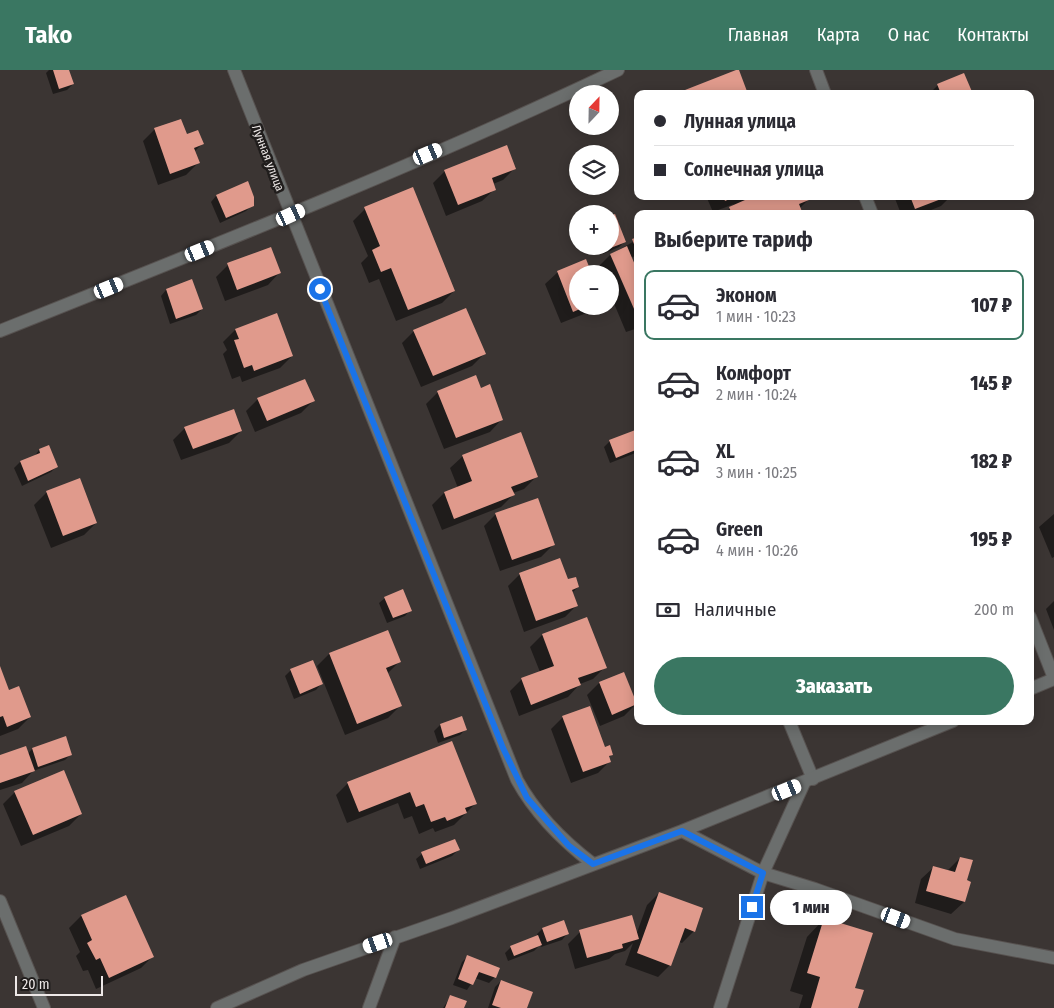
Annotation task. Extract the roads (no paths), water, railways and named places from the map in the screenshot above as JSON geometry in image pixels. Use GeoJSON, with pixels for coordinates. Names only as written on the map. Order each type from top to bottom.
{"type":"FeatureCollection","features":[{"type":"Feature","properties":{"kind":"street","name":"Лунная улица"},"geometry":{"type":"LineString","coordinates":[[234,70],[517,780],[527,798],[569,846],[593,864]]}},
{"type":"Feature","properties":{"kind":"street"},"geometry":{"type":"LineString","coordinates":[[0,331],[291,215],[618,70]]}},
{"type":"Feature","properties":{"kind":"street"},"geometry":{"type":"LineString","coordinates":[[816,70],[824,90]]}},
{"type":"Feature","properties":{"kind":"street"},"geometry":{"type":"LineString","coordinates":[[1034,627],[1054,679],[1034,687]]}},
{"type":"Feature","properties":{"kind":"street"},"geometry":{"type":"LineString","coordinates":[[720,1008],[763,873],[808,781],[790,725]]}},
{"type":"Feature","properties":{"kind":"street"},"geometry":{"type":"LineString","coordinates":[[217,1008],[303,970],[682,831],[943,725]]}},
{"type":"Feature","properties":{"kind":"street"},"geometry":{"type":"LineString","coordinates":[[682,831],[763,873],[815,889],[955,939],[1054,958]]}},
{"type":"Feature","properties":{"kind":"street"},"geometry":{"type":"LineString","coordinates":[[0,901],[44,1008]]}},
{"type":"Feature","properties":{"kind":"street"},"geometry":{"type":"LineString","coordinates":[[369,1008],[395,937]]}}]}
